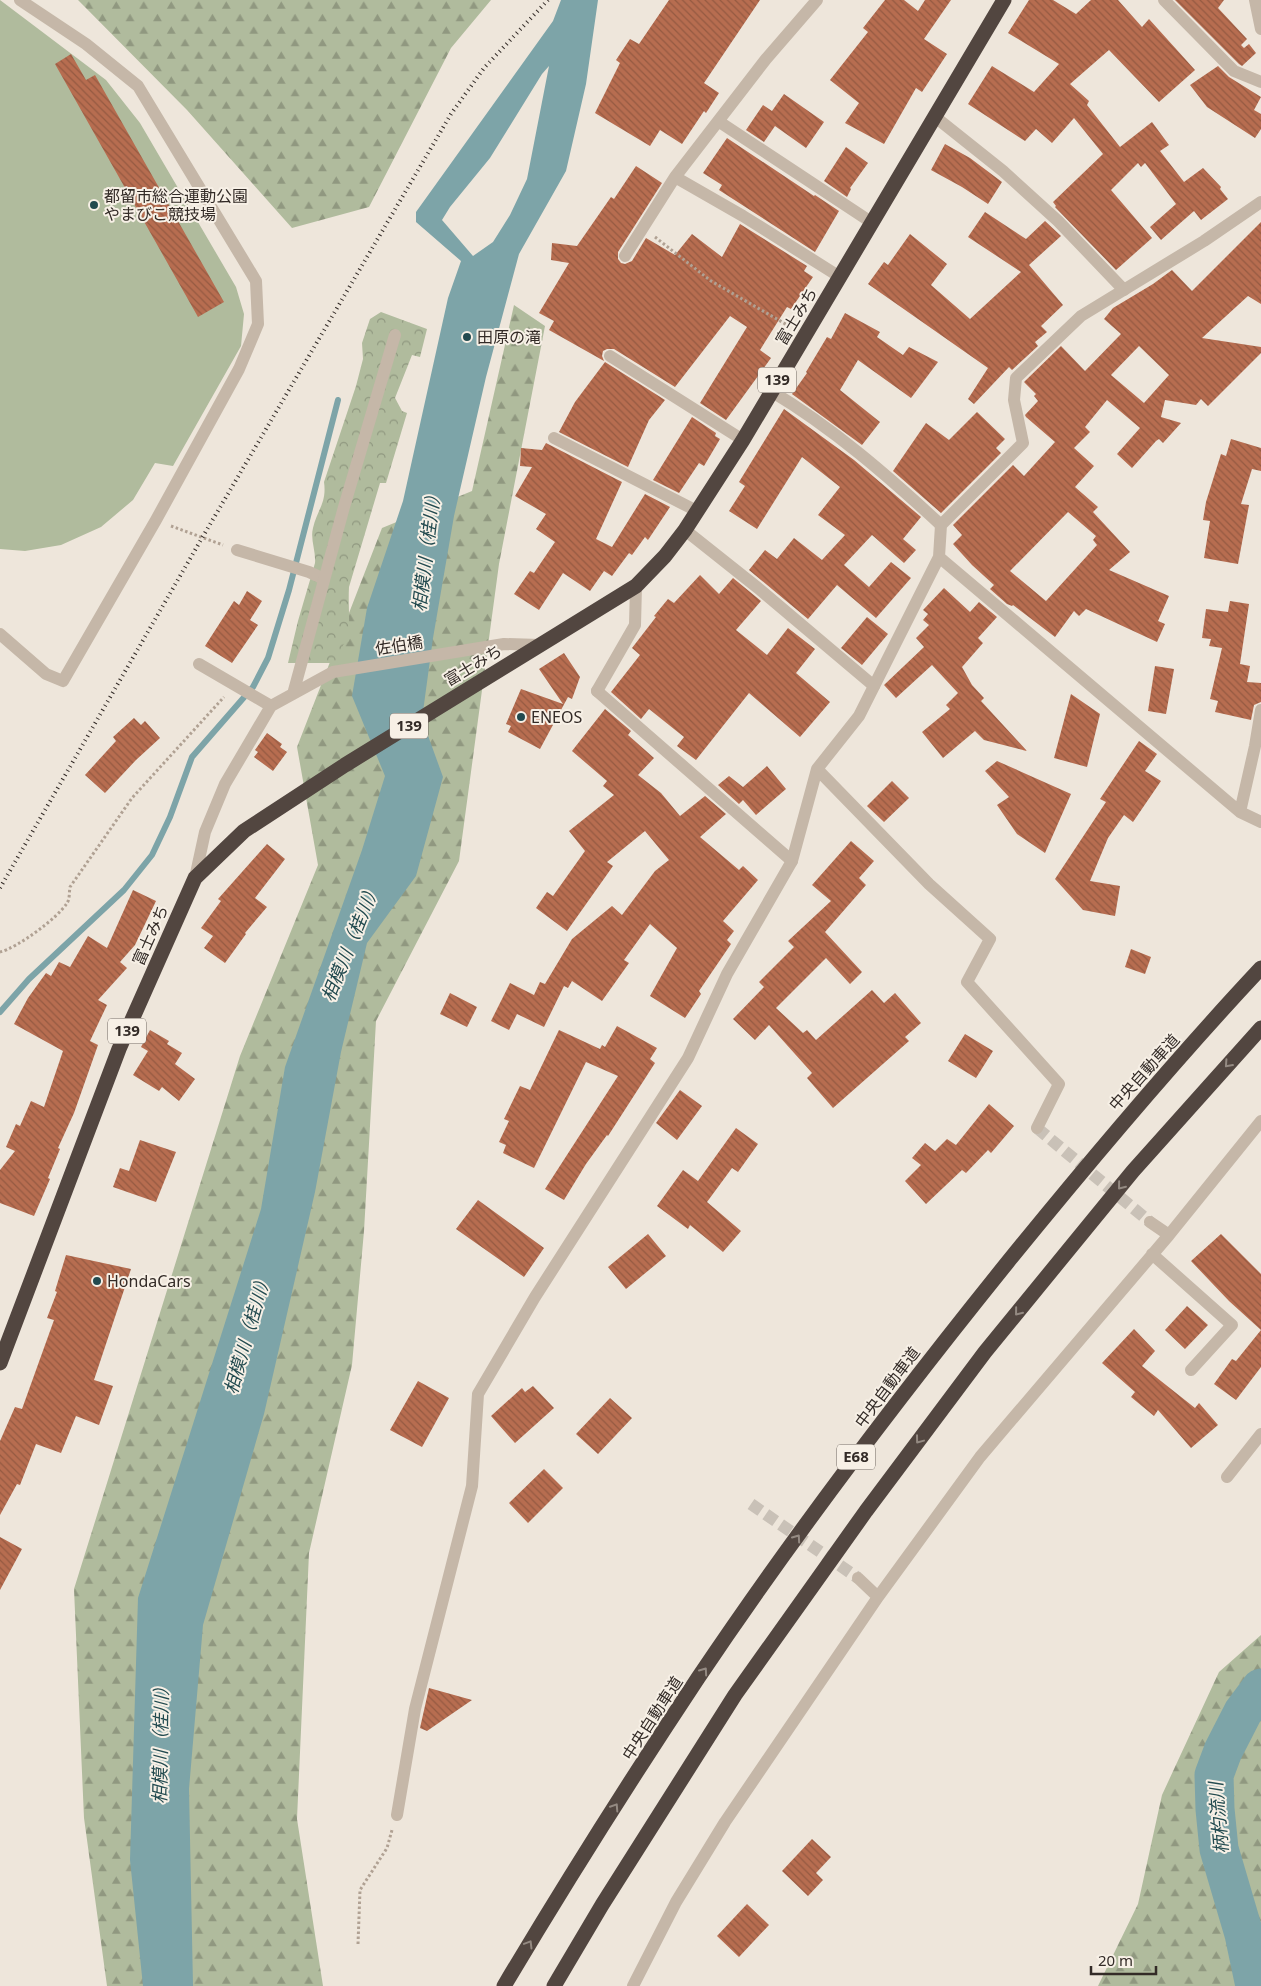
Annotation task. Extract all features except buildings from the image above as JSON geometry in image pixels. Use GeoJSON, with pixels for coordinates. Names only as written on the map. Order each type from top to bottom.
{"type":"FeatureCollection","features":[{"type":"Feature","properties":{"kind":"highway","name":"富士みち"},"geometry":{"type":"LineString","coordinates":[[0,1363],[119,1049],[195,878],[244,831],[345,765],[636,586],[665,556],[685,530],[743,440],[1004,0]]}},
{"type":"Feature","properties":{"kind":"highway","name":"中央自動車道"},"geometry":{"type":"LineString","coordinates":[[504,1986],[567,1881],[699,1678],[833,1487],[955,1328],[1103,1145],[1261,968]]}},
{"type":"Feature","properties":{"kind":"highway","name":"E68"},"geometry":{"type":"LineString","coordinates":[[554,1986],[602,1905],[735,1695],[866,1511],[985,1352],[1127,1178],[1261,1028]]}},
{"type":"Feature","properties":{"kind":"street"},"geometry":{"type":"LineString","coordinates":[[0,634],[46,674],[63,681],[156,520],[239,369],[258,324],[256,281],[138,86],[86,44],[20,0]]}},
{"type":"Feature","properties":{"kind":"street"},"geometry":{"type":"LineString","coordinates":[[625,256],[674,177],[766,59],[817,0]]}},
{"type":"Feature","properties":{"kind":"street"},"geometry":{"type":"LineString","coordinates":[[1164,0],[1234,71],[1261,82]]}},
{"type":"Feature","properties":{"kind":"street"},"geometry":{"type":"LineString","coordinates":[[1254,0],[1261,30]]}},
{"type":"Feature","properties":{"kind":"street"},"geometry":{"type":"LineString","coordinates":[[934,116],[1003,171],[1052,215],[1124,290]]}},
{"type":"Feature","properties":{"kind":"street"},"geometry":{"type":"LineString","coordinates":[[718,121],[871,222]]}},
{"type":"Feature","properties":{"kind":"street"},"geometry":{"type":"LineString","coordinates":[[674,177],[743,216],[840,277]]}},
{"type":"Feature","properties":{"kind":"street"},"geometry":{"type":"LineString","coordinates":[[396,1815],[415,1710],[472,1486],[478,1394],[535,1297],[688,1058],[727,974],[792,861],[817,770],[859,716],[939,557],[941,525],[1023,443],[1014,400],[1016,378],[1081,316],[1204,241],[1261,202]]}},
{"type":"Feature","properties":{"kind":"street"},"geometry":{"type":"LineString","coordinates":[[293,694],[344,507],[395,335]]}},
{"type":"Feature","properties":{"kind":"street"},"geometry":{"type":"LineString","coordinates":[[610,356],[743,440]]}},
{"type":"Feature","properties":{"kind":"street"},"geometry":{"type":"LineString","coordinates":[[771,390],[795,405],[887,476],[941,525]]}},
{"type":"Feature","properties":{"kind":"street"},"geometry":{"type":"LineString","coordinates":[[554,438],[697,511]]}},
{"type":"Feature","properties":{"kind":"street"},"geometry":{"type":"LineString","coordinates":[[685,530],[758,588],[874,686]]}},
{"type":"Feature","properties":{"kind":"street"},"geometry":{"type":"LineString","coordinates":[[237,550],[309,572],[324,579]]}},
{"type":"Feature","properties":{"kind":"street"},"geometry":{"type":"LineString","coordinates":[[939,557],[1240,812],[1261,822]]}},
{"type":"Feature","properties":{"kind":"street"},"geometry":{"type":"LineString","coordinates":[[636,586],[636,625],[597,691],[792,861]]}},
{"type":"Feature","properties":{"kind":"street","name":"佐伯橋"},"geometry":{"type":"LineString","coordinates":[[271,706],[333,672],[504,644],[540,645]]}},
{"type":"Feature","properties":{"kind":"street"},"geometry":{"type":"LineString","coordinates":[[195,878],[206,832],[226,784],[271,706],[199,664]]}},
{"type":"Feature","properties":{"kind":"street"},"geometry":{"type":"LineString","coordinates":[[1240,812],[1261,710]]}},
{"type":"Feature","properties":{"kind":"street"},"geometry":{"type":"LineString","coordinates":[[817,770],[929,884],[990,940],[967,982],[1059,1084],[1037,1128]]}},
{"type":"Feature","properties":{"kind":"street"},"geometry":{"type":"LineString","coordinates":[[633,1986],[676,1902],[725,1822],[878,1597],[980,1457],[1168,1235],[1261,1121]]}},
{"type":"Feature","properties":{"kind":"street"},"geometry":{"type":"LineString","coordinates":[[1150,1222],[1168,1235]]}},
{"type":"Feature","properties":{"kind":"street"},"geometry":{"type":"LineString","coordinates":[[1152,1254],[1232,1325],[1191,1370]]}},
{"type":"Feature","properties":{"kind":"street"},"geometry":{"type":"LineString","coordinates":[[1227,1477],[1261,1434]]}},
{"type":"Feature","properties":{"kind":"street"},"geometry":{"type":"LineString","coordinates":[[858,1578],[878,1597]]}},
{"type":"Feature","properties":{"kind":"path"},"geometry":{"type":"LineString","coordinates":[[643,227],[711,281],[805,335]]}},
{"type":"Feature","properties":{"kind":"path"},"geometry":{"type":"LineString","coordinates":[[156,520],[237,550]]}},
{"type":"Feature","properties":{"kind":"path"},"geometry":{"type":"LineString","coordinates":[[0,952],[30,936],[45,925],[68,902],[70,887],[132,798],[238,687]]}},
{"type":"Feature","properties":{"kind":"path"},"geometry":{"type":"LineString","coordinates":[[358,1944],[360,1890],[387,1848],[396,1815]]}},
{"type":"Feature","properties":{"kind":"green space","name":"都留市総合運動公園 やまびこ競技場"},"geometry":{"type":"Polygon","coordinates":[[[0,0],[106,80],[140,123],[236,287],[244,314],[241,346],[173,466],[155,463],[133,500],[101,527],[61,545],[25,551],[0,549],[0,0]]]}},
{"type":"Feature","properties":{"kind":"green space"},"geometry":{"type":"Polygon","coordinates":[[[78,0],[491,0],[451,48],[369,207],[292,228],[187,110],[78,0]]]}},
{"type":"Feature","properties":{"kind":"green space"},"geometry":{"type":"Polygon","coordinates":[[[514,305],[545,326],[499,564],[459,861],[376,1021],[364,1231],[352,1365],[309,1553],[297,1819],[323,1986],[107,1986],[84,1818],[74,1589],[240,1056],[318,865],[297,747],[382,528],[472,491],[514,305]]]}},
{"type":"Feature","properties":{"kind":"green space"},"geometry":{"type":"Polygon","coordinates":[[[381,312],[427,329],[420,357],[412,355],[395,398],[402,411],[407,413],[386,483],[380,483],[349,587],[349,641],[343,645],[341,663],[288,663],[315,563],[312,532],[323,501],[324,482],[356,386],[363,359],[362,343],[370,319],[381,312]]]}},
{"type":"Feature","properties":{"kind":"green space"},"geometry":{"type":"Polygon","coordinates":[[[1261,1635],[1261,1986],[1098,1986],[1138,1904],[1162,1795],[1219,1672],[1261,1635]]]}},
{"type":"Feature","properties":{"kind":"water","name":"相模川（桂川）"},"geometry":{"type":"Polygon","coordinates":[[[561,0],[598,0],[586,84],[566,171],[519,254],[486,377],[454,516],[433,638],[422,719],[443,777],[416,876],[367,943],[341,1052],[315,1192],[264,1414],[203,1625],[189,1789],[193,1986],[143,1986],[130,1860],[138,1598],[261,1209],[285,1067],[362,850],[385,776],[352,696],[367,608],[403,501],[448,298],[461,261],[416,222],[416,212],[553,21],[561,0]],[[549,66],[542,74],[490,158],[450,207],[442,220],[473,256],[493,242],[510,215],[527,179],[549,66]]]}},
{"type":"Feature","properties":{"kind":"waterway"},"geometry":{"type":"LineString","coordinates":[[0,1012],[29,979],[124,890],[152,855],[170,817],[192,757],[253,687],[268,658],[289,590],[338,400]]}},
{"type":"Feature","properties":{"kind":"waterway","name":"柄杓流川"},"geometry":{"type":"LineString","coordinates":[[1255,1986],[1244,1934],[1219,1849],[1214,1775],[1223,1751],[1243,1712],[1261,1688]]}},
{"type":"Feature","properties":{"kind":"tunnel"},"geometry":{"type":"LineString","coordinates":[[1037,1128],[1150,1222]]}},
{"type":"Feature","properties":{"kind":"tunnel"},"geometry":{"type":"LineString","coordinates":[[751,1504],[858,1578]]}},
{"type":"Feature","properties":{"kind":"railway"},"geometry":{"type":"LineString","coordinates":[[0,888],[202,538],[451,114],[484,68],[548,0]]}},
{"type":"Feature","properties":{"kind":"place","name":"都留市総合運動公園 やまびこ競技場"},"geometry":{"type":"Point","coordinates":[94,205]}},
{"type":"Feature","properties":{"kind":"place","name":"田原の滝"},"geometry":{"type":"Point","coordinates":[467,337]}},
{"type":"Feature","properties":{"kind":"place","name":"ENEOS"},"geometry":{"type":"Point","coordinates":[521,717]}},
{"type":"Feature","properties":{"kind":"place","name":"HondaCars"},"geometry":{"type":"Point","coordinates":[97,1281]}}]}
